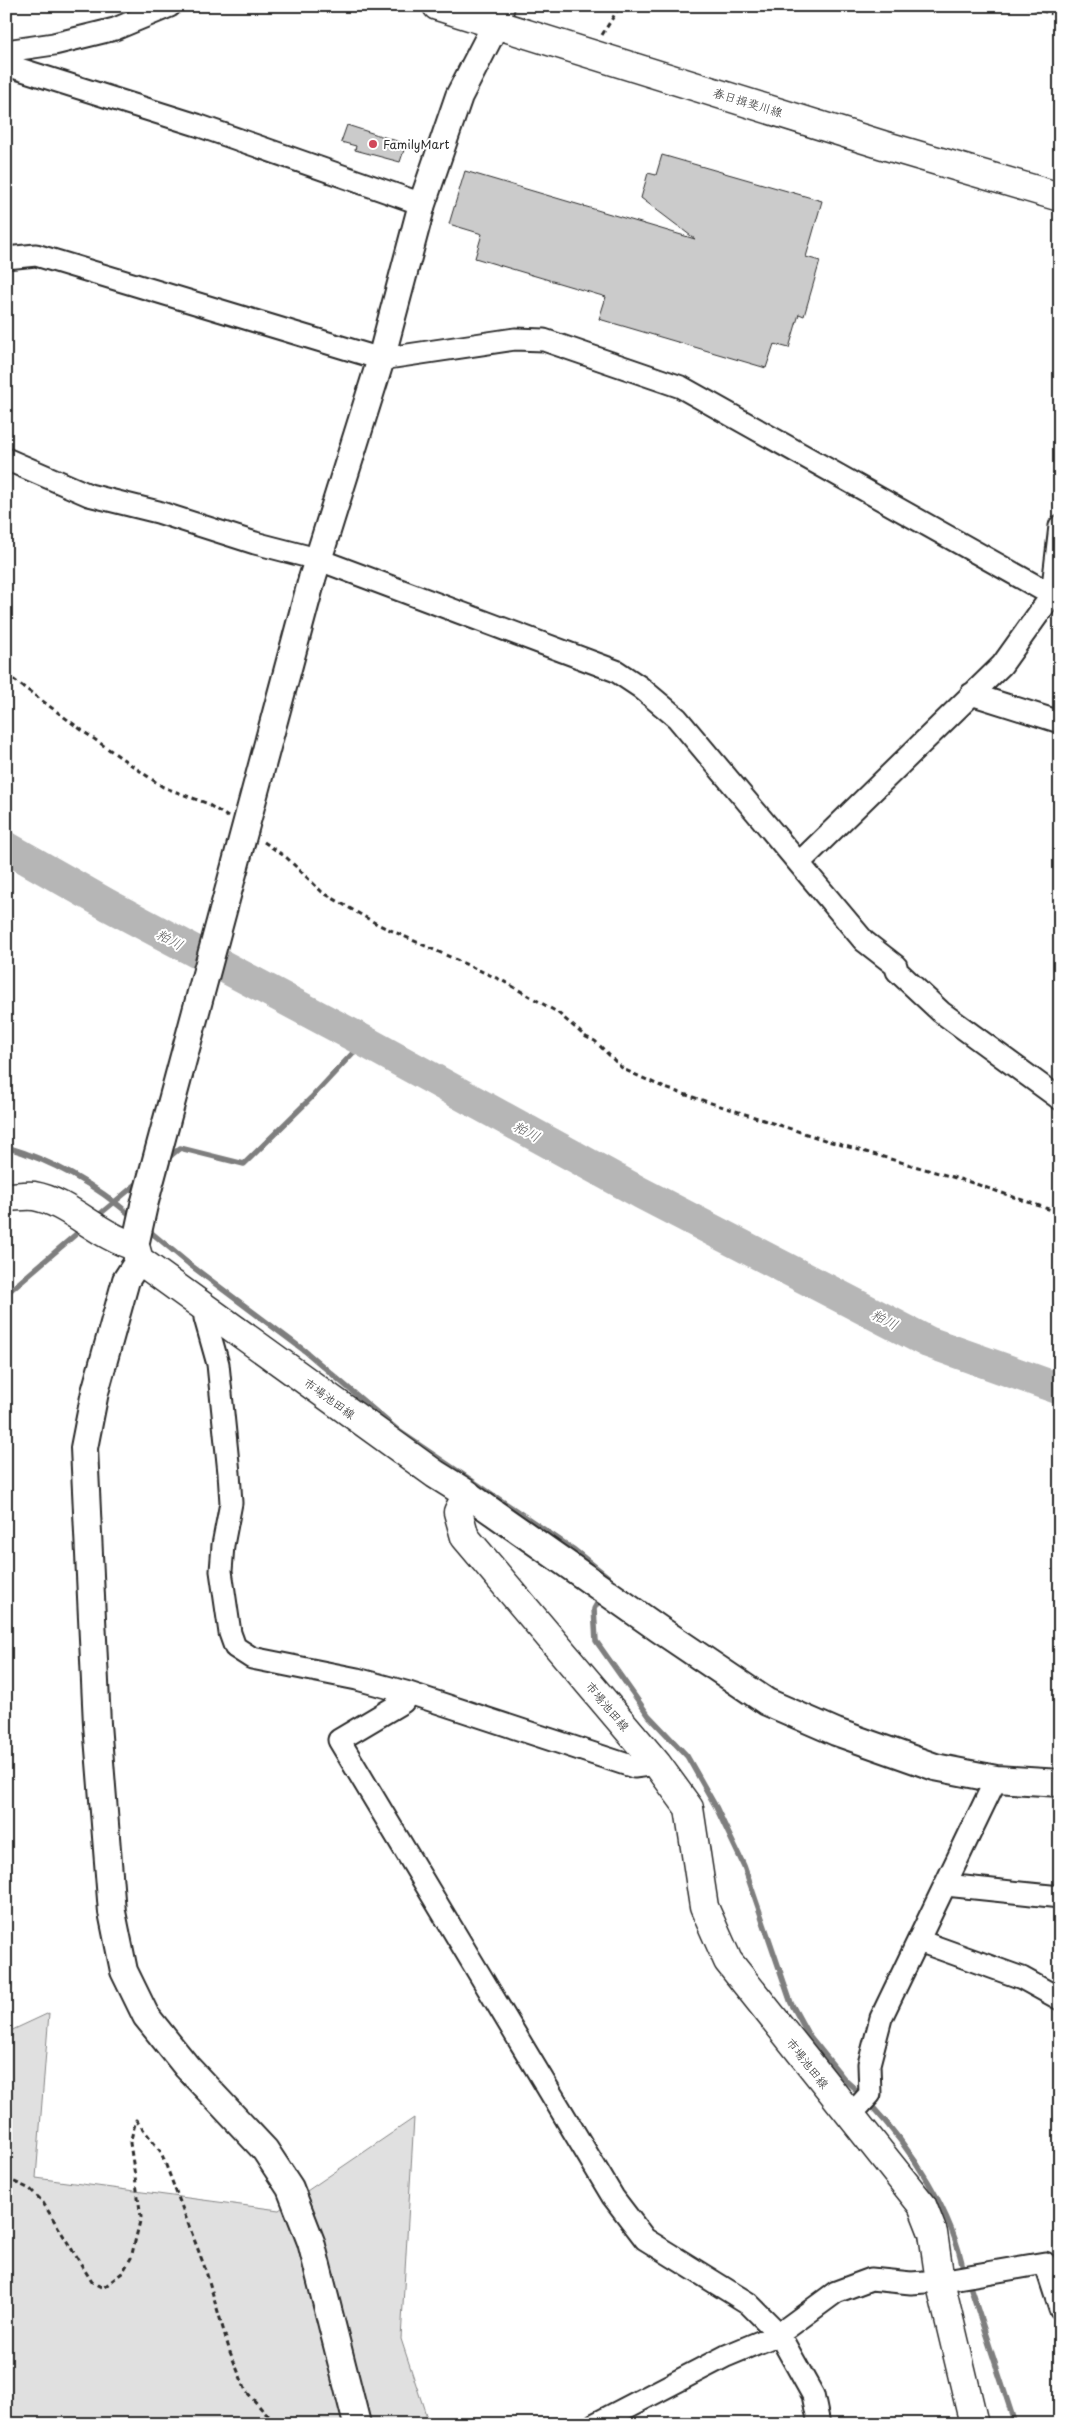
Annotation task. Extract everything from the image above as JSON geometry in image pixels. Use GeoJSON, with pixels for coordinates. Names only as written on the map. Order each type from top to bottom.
{"type":"FeatureCollection","features":[{"type":"Feature","properties":{"kind":"main road","name":"春日揖斐川線"},"geometry":{"type":"LineString","coordinates":[[437,6],[498,15],[595,54],[882,145],[1060,197]]}},
{"type":"Feature","properties":{"kind":"main road","name":"市場池田線"},"geometry":{"type":"LineString","coordinates":[[6,1197],[32,1196],[52,1201],[137,1253],[207,1309],[436,1474],[467,1494],[458,1512],[464,1537],[657,1764],[689,1808],[704,1907],[728,1961],[922,2205],[933,2233],[940,2281],[974,2424]]}},
{"type":"Feature","properties":{"kind":"street"},"geometry":{"type":"LineString","coordinates":[[6,50],[54,44],[115,30],[170,6]]}},
{"type":"Feature","properties":{"kind":"street"},"geometry":{"type":"LineString","coordinates":[[357,2424],[311,2242],[290,2188],[265,2150],[187,2067],[146,2016],[124,1972],[112,1912],[97,1724],[84,1448],[95,1392],[126,1280],[137,1253],[144,1205],[315,569],[381,359],[422,204],[459,96],[498,15]]}},
{"type":"Feature","properties":{"kind":"street"},"geometry":{"type":"LineString","coordinates":[[6,62],[14,67],[197,125],[422,204]]}},
{"type":"Feature","properties":{"kind":"street"},"geometry":{"type":"LineString","coordinates":[[6,258],[36,255],[381,359],[515,339],[544,340],[681,386],[1052,595]]}},
{"type":"Feature","properties":{"kind":"street"},"geometry":{"type":"LineString","coordinates":[[6,459],[89,495],[158,512],[256,543],[315,569],[616,672],[640,687],[677,718],[864,940],[896,966],[897,971],[941,1012],[1060,1099]]}},
{"type":"Feature","properties":{"kind":"street"},"geometry":{"type":"LineString","coordinates":[[800,862],[1002,665],[1052,595],[1060,526]]}},
{"type":"Feature","properties":{"kind":"street"},"geometry":{"type":"LineString","coordinates":[[972,694],[1060,722]]}},
{"type":"Feature","properties":{"kind":"street"},"geometry":{"type":"LineString","coordinates":[[207,1309],[205,1318],[218,1364],[230,1473],[231,1503],[223,1545],[221,1571],[230,1633],[235,1646],[252,1658],[357,1679],[409,1693],[634,1767],[657,1764]]}},
{"type":"Feature","properties":{"kind":"street"},"geometry":{"type":"LineString","coordinates":[[467,1494],[659,1629],[768,1702],[836,1732],[935,1767],[996,1779],[1060,1783]]}},
{"type":"Feature","properties":{"kind":"street"},"geometry":{"type":"LineString","coordinates":[[409,1693],[404,1702],[339,1740],[613,2197],[645,2239],[748,2303],[779,2334],[813,2395],[818,2424]]}},
{"type":"Feature","properties":{"kind":"street"},"geometry":{"type":"LineString","coordinates":[[850,2116],[870,2094],[869,2064],[881,2018],[996,1779]]}},
{"type":"Feature","properties":{"kind":"street"},"geometry":{"type":"LineString","coordinates":[[946,1885],[1060,1898]]}},
{"type":"Feature","properties":{"kind":"street"},"geometry":{"type":"LineString","coordinates":[[919,1941],[1022,1978],[1060,1999]]}},
{"type":"Feature","properties":{"kind":"street"},"geometry":{"type":"LineString","coordinates":[[595,2424],[726,2356],[779,2334],[836,2292],[871,2279],[910,2283],[940,2281],[1045,2263],[1060,2309]]}},
{"type":"Feature","properties":{"kind":"path"},"geometry":{"type":"LineString","coordinates":[[595,54],[600,37],[620,6]]}},
{"type":"Feature","properties":{"kind":"path"},"geometry":{"type":"LineString","coordinates":[[1024,6],[1060,16]]}},
{"type":"Feature","properties":{"kind":"path"},"geometry":{"type":"LineString","coordinates":[[6,674],[156,782],[206,802],[231,819]]}},
{"type":"Feature","properties":{"kind":"path"},"geometry":{"type":"LineString","coordinates":[[263,841],[287,858],[322,892],[377,924],[503,981],[557,1012],[586,1037],[595,1041],[623,1069],[674,1091],[828,1141],[973,1183],[1060,1212]]}},
{"type":"Feature","properties":{"kind":"path"},"geometry":{"type":"LineString","coordinates":[[6,2178],[30,2189],[42,2201],[92,2282],[103,2288],[122,2273],[131,2258],[141,2217],[130,2143],[136,2120],[161,2152],[205,2268],[230,2352],[246,2391],[265,2414],[280,2424]]}},
{"type":"Feature","properties":{"kind":"shaded area"},"geometry":{"type":"Polygon","coordinates":[[[49,2013],[36,2178],[279,2210],[414,2118],[401,2339],[429,2424],[6,2424],[6,2033],[49,2013]]]}},
{"type":"Feature","properties":{"kind":"building"},"geometry":{"type":"Polygon","coordinates":[[[347,125],[406,144],[400,162],[355,150],[356,146],[341,142],[347,125]]]}},
{"type":"Feature","properties":{"kind":"building"},"geometry":{"type":"Polygon","coordinates":[[[662,155],[822,201],[806,257],[820,261],[804,316],[799,314],[789,348],[774,344],[766,368],[599,319],[606,297],[475,258],[482,234],[449,224],[465,171],[695,239],[641,198],[648,173],[656,175],[662,155]]]}},
{"type":"Feature","properties":{"kind":"waterway","name":"粕川"},"geometry":{"type":"LineString","coordinates":[[6,847],[108,905],[364,1041],[641,1193],[928,1342],[1060,1389]]}},
{"type":"Feature","properties":{"kind":"waterway"},"geometry":{"type":"LineString","coordinates":[[167,1159],[180,1148],[244,1164],[311,1098],[364,1041]]}},
{"type":"Feature","properties":{"kind":"waterway"},"geometry":{"type":"LineString","coordinates":[[6,1147],[58,1167],[105,1195],[134,1218]]}},
{"type":"Feature","properties":{"kind":"waterway"},"geometry":{"type":"LineString","coordinates":[[95,1218],[140,1181]]}},
{"type":"Feature","properties":{"kind":"waterway"},"geometry":{"type":"LineString","coordinates":[[6,1294],[82,1229]]}},
{"type":"Feature","properties":{"kind":"waterway"},"geometry":{"type":"LineString","coordinates":[[147,1229],[189,1264],[305,1351],[400,1432],[573,1549],[608,1577]]}},
{"type":"Feature","properties":{"kind":"waterway"},"geometry":{"type":"LineString","coordinates":[[601,1596],[594,1609],[596,1641],[649,1716],[687,1756],[716,1807],[744,1866],[791,2003],[808,2034],[845,2080],[863,2096]]}},
{"type":"Feature","properties":{"kind":"waterway"},"geometry":{"type":"LineString","coordinates":[[869,2103],[915,2160],[928,2182],[950,2227],[964,2273]]}},
{"type":"Feature","properties":{"kind":"waterway"},"geometry":{"type":"LineString","coordinates":[[967,2282],[970,2286],[1015,2424]]}},
{"type":"Feature","properties":{"kind":"place","name":"FamilyMart"},"geometry":{"type":"Point","coordinates":[373,144]}}]}
